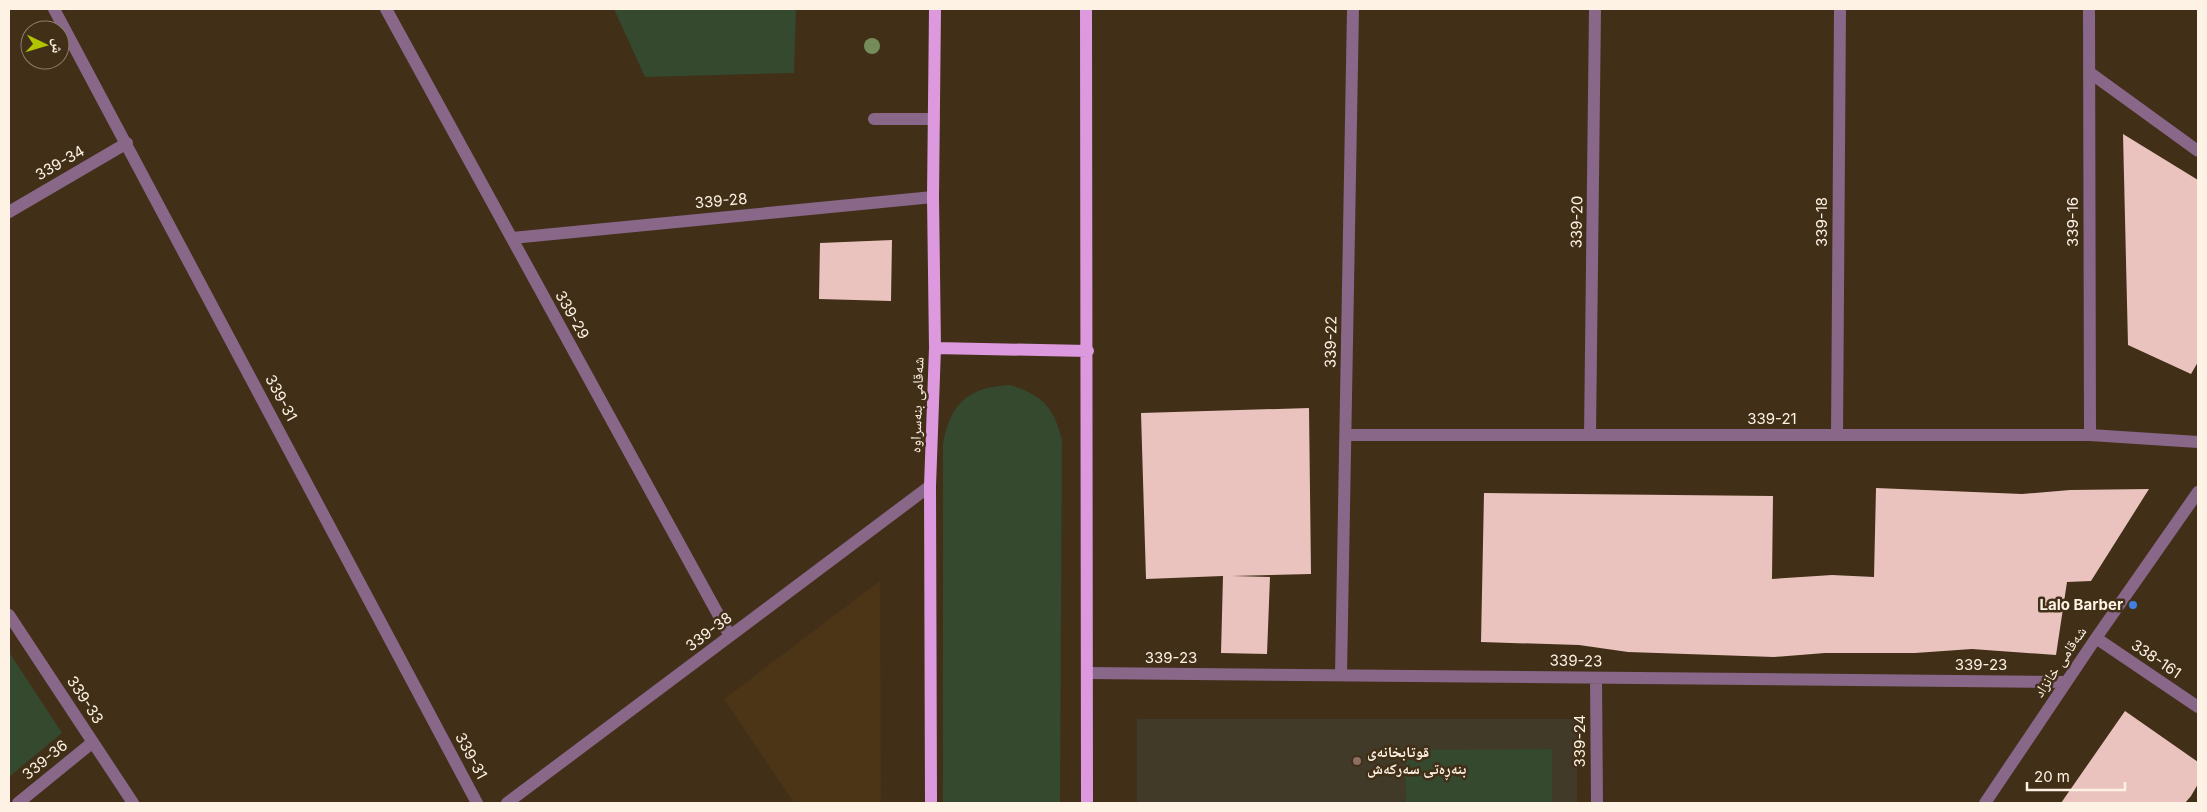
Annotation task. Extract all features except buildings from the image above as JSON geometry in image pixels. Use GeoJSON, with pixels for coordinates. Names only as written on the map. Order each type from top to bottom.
{"type":"FeatureCollection","features":[{"type":"Feature","properties":{"kind":"main road","name":"شەقامی بنەسراوە"},"geometry":{"type":"LineString","coordinates":[[931,803],[930,486],[935,348],[933,198],[936,9]]}},
{"type":"Feature","properties":{"kind":"main road"},"geometry":{"type":"LineString","coordinates":[[1086,9],[1088,351],[1087,803]]}},
{"type":"Feature","properties":{"kind":"main road"},"geometry":{"type":"LineString","coordinates":[[935,348],[1088,351]]}},
{"type":"Feature","properties":{"kind":"street","name":"339-31"},"geometry":{"type":"LineString","coordinates":[[54,9],[477,803]]}},
{"type":"Feature","properties":{"kind":"street","name":"339-29"},"geometry":{"type":"LineString","coordinates":[[386,9],[730,636]]}},
{"type":"Feature","properties":{"kind":"street","name":"339-22"},"geometry":{"type":"LineString","coordinates":[[1341,675],[1353,9]]}},
{"type":"Feature","properties":{"kind":"street","name":"339-20"},"geometry":{"type":"LineString","coordinates":[[1590,435],[1595,9]]}},
{"type":"Feature","properties":{"kind":"street","name":"339-18"},"geometry":{"type":"LineString","coordinates":[[1837,435],[1840,9]]}},
{"type":"Feature","properties":{"kind":"street","name":"339-16"},"geometry":{"type":"LineString","coordinates":[[2089,9],[2090,435]]}},
{"type":"Feature","properties":{"kind":"street"},"geometry":{"type":"LineString","coordinates":[[2089,72],[2198,151]]}},
{"type":"Feature","properties":{"kind":"street"},"geometry":{"type":"LineString","coordinates":[[874,119],[934,119]]}},
{"type":"Feature","properties":{"kind":"street","name":"339-34"},"geometry":{"type":"LineString","coordinates":[[9,212],[127,143]]}},
{"type":"Feature","properties":{"kind":"street","name":"339-28"},"geometry":{"type":"LineString","coordinates":[[512,238],[933,198]]}},
{"type":"Feature","properties":{"kind":"street","name":"339-21"},"geometry":{"type":"LineString","coordinates":[[1346,435],[2090,435],[2198,442]]}},
{"type":"Feature","properties":{"kind":"street","name":"339-38"},"geometry":{"type":"LineString","coordinates":[[507,803],[930,486]]}},
{"type":"Feature","properties":{"kind":"street","name":"شەقامی خانزاد"},"geometry":{"type":"LineString","coordinates":[[1985,803],[2096,638],[2198,492]]}},
{"type":"Feature","properties":{"kind":"street","name":"339-33"},"geometry":{"type":"LineString","coordinates":[[9,615],[133,803]]}},
{"type":"Feature","properties":{"kind":"street","name":"338-161"},"geometry":{"type":"LineString","coordinates":[[2096,638],[2198,707]]}},
{"type":"Feature","properties":{"kind":"street","name":"339-23"},"geometry":{"type":"LineString","coordinates":[[1087,673],[2066,682]]}},
{"type":"Feature","properties":{"kind":"street","name":"339-24"},"geometry":{"type":"LineString","coordinates":[[1596,678],[1597,803]]}},
{"type":"Feature","properties":{"kind":"street","name":"339-36"},"geometry":{"type":"LineString","coordinates":[[18,803],[93,742]]}},
{"type":"Feature","properties":{"kind":"shaded area"},"geometry":{"type":"Polygon","coordinates":[[[880,581],[881,803],[794,803],[724,699],[880,581]]]}},
{"type":"Feature","properties":{"kind":"shaded area","name":"قوتابخانەی بنەڕەتی سەرکەش"},"geometry":{"type":"Polygon","coordinates":[[[1137,719],[1577,719],[1577,803],[1137,803],[1137,719]]]}},
{"type":"Feature","properties":{"kind":"green space"},"geometry":{"type":"Polygon","coordinates":[[[614,9],[796,9],[794,73],[645,77],[614,9]]]}},
{"type":"Feature","properties":{"kind":"green space"},"geometry":{"type":"Polygon","coordinates":[[[1010,385],[1030,393],[1045,404],[1055,419],[1062,440],[1060,803],[943,803],[943,444],[951,418],[956,408],[964,400],[983,389],[1010,385]]]}},
{"type":"Feature","properties":{"kind":"green space"},"geometry":{"type":"Polygon","coordinates":[[[9,652],[62,733],[9,777],[9,652]]]}},
{"type":"Feature","properties":{"kind":"green space"},"geometry":{"type":"Polygon","coordinates":[[[1552,749],[1552,803],[1406,803],[1405,750],[1552,749]]]}},
{"type":"Feature","properties":{"kind":"place","name":"Lalo Barber"},"geometry":{"type":"Point","coordinates":[2133,605]}},
{"type":"Feature","properties":{"kind":"place","name":"قوتابخانەی بنەڕەتی سەرکەش"},"geometry":{"type":"Point","coordinates":[1357,761]}}]}
